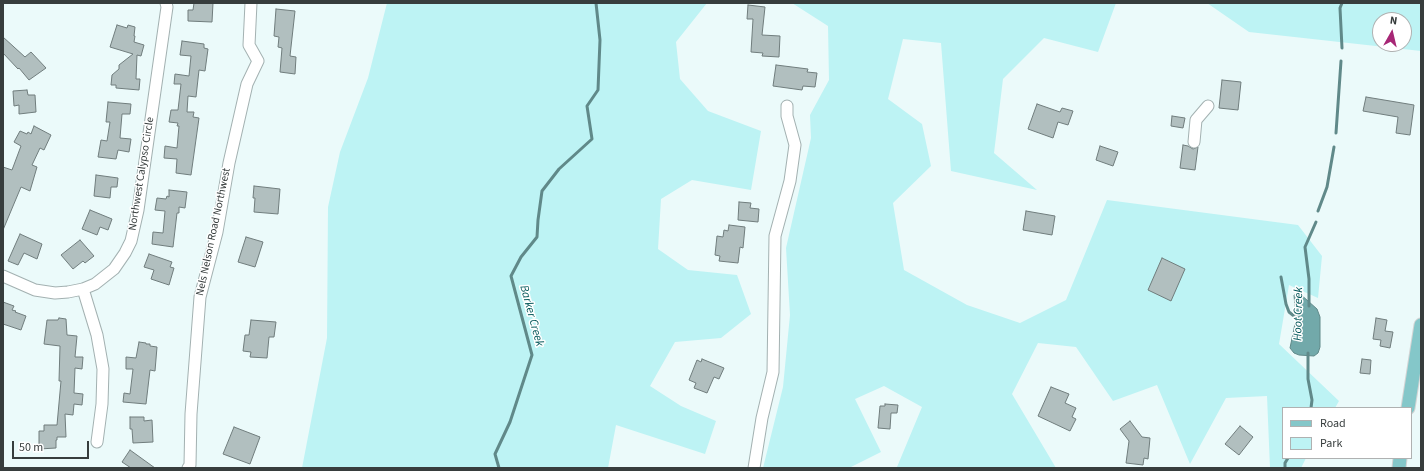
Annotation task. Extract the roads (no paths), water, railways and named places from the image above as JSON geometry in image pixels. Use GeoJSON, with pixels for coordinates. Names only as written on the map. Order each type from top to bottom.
{"type":"FeatureCollection","features":[{"type":"Feature","properties":{"kind":"main road"},"geometry":{"type":"LineString","coordinates":[[1408,407],[1421,325]]}},
{"type":"Feature","properties":{"kind":"street","name":"Northwest Calypso Circle"},"geometry":{"type":"LineString","coordinates":[[3,276],[35,290],[55,293],[83,289],[95,284],[114,269],[125,253],[131,241],[138,210],[167,7],[166,3]]}},
{"type":"Feature","properties":{"kind":"street","name":"Nels Nelson Road Northwest"},"geometry":{"type":"LineString","coordinates":[[188,468],[190,465],[191,414],[200,297],[217,232],[229,163],[247,84],[258,61],[249,45],[251,3]]}},
{"type":"Feature","properties":{"kind":"street"},"geometry":{"type":"LineString","coordinates":[[754,468],[762,418],[773,372],[775,236],[790,181],[795,145],[787,116],[787,106]]}},
{"type":"Feature","properties":{"kind":"street"},"geometry":{"type":"LineString","coordinates":[[1194,142],[1196,120],[1208,106]]}},
{"type":"Feature","properties":{"kind":"street"},"geometry":{"type":"LineString","coordinates":[[83,289],[96,335],[103,369],[102,404],[97,442]]}},
{"type":"Feature","properties":{"kind":"water"},"geometry":{"type":"Polygon","coordinates":[[[1299,293],[1317,309],[1320,317],[1320,347],[1318,353],[1314,356],[1299,355],[1294,353],[1290,348],[1296,319],[1294,295],[1299,293]]]}},
{"type":"Feature","properties":{"kind":"waterway","name":"Barker Creek"},"geometry":{"type":"LineString","coordinates":[[499,468],[495,454],[510,422],[532,355],[511,276],[521,257],[537,237],[542,191],[559,169],[592,139],[587,106],[598,90],[600,40],[596,3]]}},
{"type":"Feature","properties":{"kind":"waterway","name":"Hoot Creek"},"geometry":{"type":"LineString","coordinates":[[1342,3],[1340,8],[1342,48]]}},
{"type":"Feature","properties":{"kind":"waterway","name":"Hoot Creek"},"geometry":{"type":"LineString","coordinates":[[1336,133],[1341,61]]}},
{"type":"Feature","properties":{"kind":"waterway","name":"Hoot Creek"},"geometry":{"type":"LineString","coordinates":[[1318,211],[1327,187],[1334,147]]}},
{"type":"Feature","properties":{"kind":"waterway","name":"Hoot Creek"},"geometry":{"type":"LineString","coordinates":[[1309,306],[1309,279],[1305,247],[1316,222]]}},
{"type":"Feature","properties":{"kind":"waterway"},"geometry":{"type":"LineString","coordinates":[[1281,277],[1289,312],[1299,320]]}},
{"type":"Feature","properties":{"kind":"waterway","name":"Hoot Creek"},"geometry":{"type":"LineString","coordinates":[[1308,353],[1308,379],[1312,400],[1311,407]]}},
{"type":"Feature","properties":{"kind":"waterway","name":"Hoot Creek"},"geometry":{"type":"LineString","coordinates":[[1285,468],[1285,463],[1287,459]]}}]}
